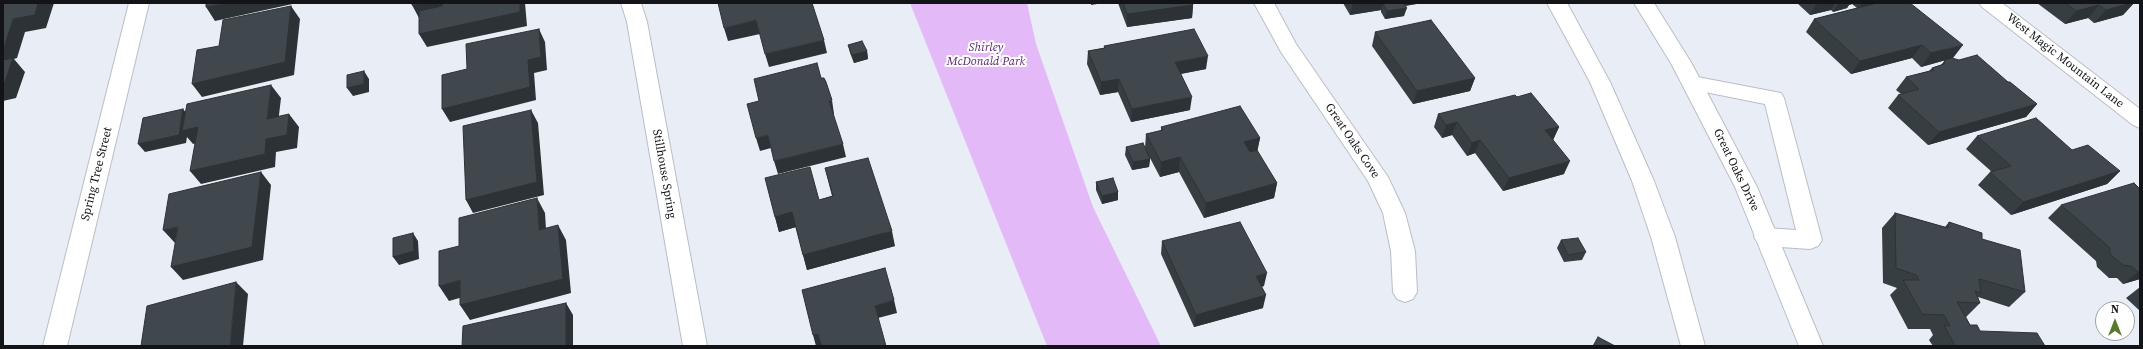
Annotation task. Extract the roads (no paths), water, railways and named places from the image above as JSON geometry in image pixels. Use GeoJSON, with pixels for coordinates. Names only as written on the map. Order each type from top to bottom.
{"type":"FeatureCollection","features":[{"type":"Feature","properties":{"kind":"street","name":"Spring Tree Street"},"geometry":{"type":"LineString","coordinates":[[55,346],[139,3]]}},
{"type":"Feature","properties":{"kind":"street","name":"Stillhouse Spring"},"geometry":{"type":"LineString","coordinates":[[631,3],[637,22],[695,346]]}},
{"type":"Feature","properties":{"kind":"street","name":"Great Oaks Cove"},"geometry":{"type":"LineString","coordinates":[[1264,3],[1288,47],[1377,177],[1394,213],[1403,251],[1405,292]]}},
{"type":"Feature","properties":{"kind":"street"},"geometry":{"type":"LineString","coordinates":[[1557,3],[1600,82],[1643,181],[1663,237],[1693,346]]}},
{"type":"Feature","properties":{"kind":"street","name":"Great Oaks Drive"},"geometry":{"type":"LineString","coordinates":[[1644,3],[1692,83],[1746,187],[1811,346]]}},
{"type":"Feature","properties":{"kind":"street","name":"West Magic Mountain Lane"},"geometry":{"type":"LineString","coordinates":[[1989,3],[2132,104],[2140,120]]}},
{"type":"Feature","properties":{"kind":"street"},"geometry":{"type":"LineString","coordinates":[[1692,83],[1774,98],[1810,240],[1766,237]]}},
{"type":"Feature","properties":{"kind":"park label","name":"Shirley McDonald Park"},"geometry":{"type":"Point","coordinates":[986,55]}}]}
